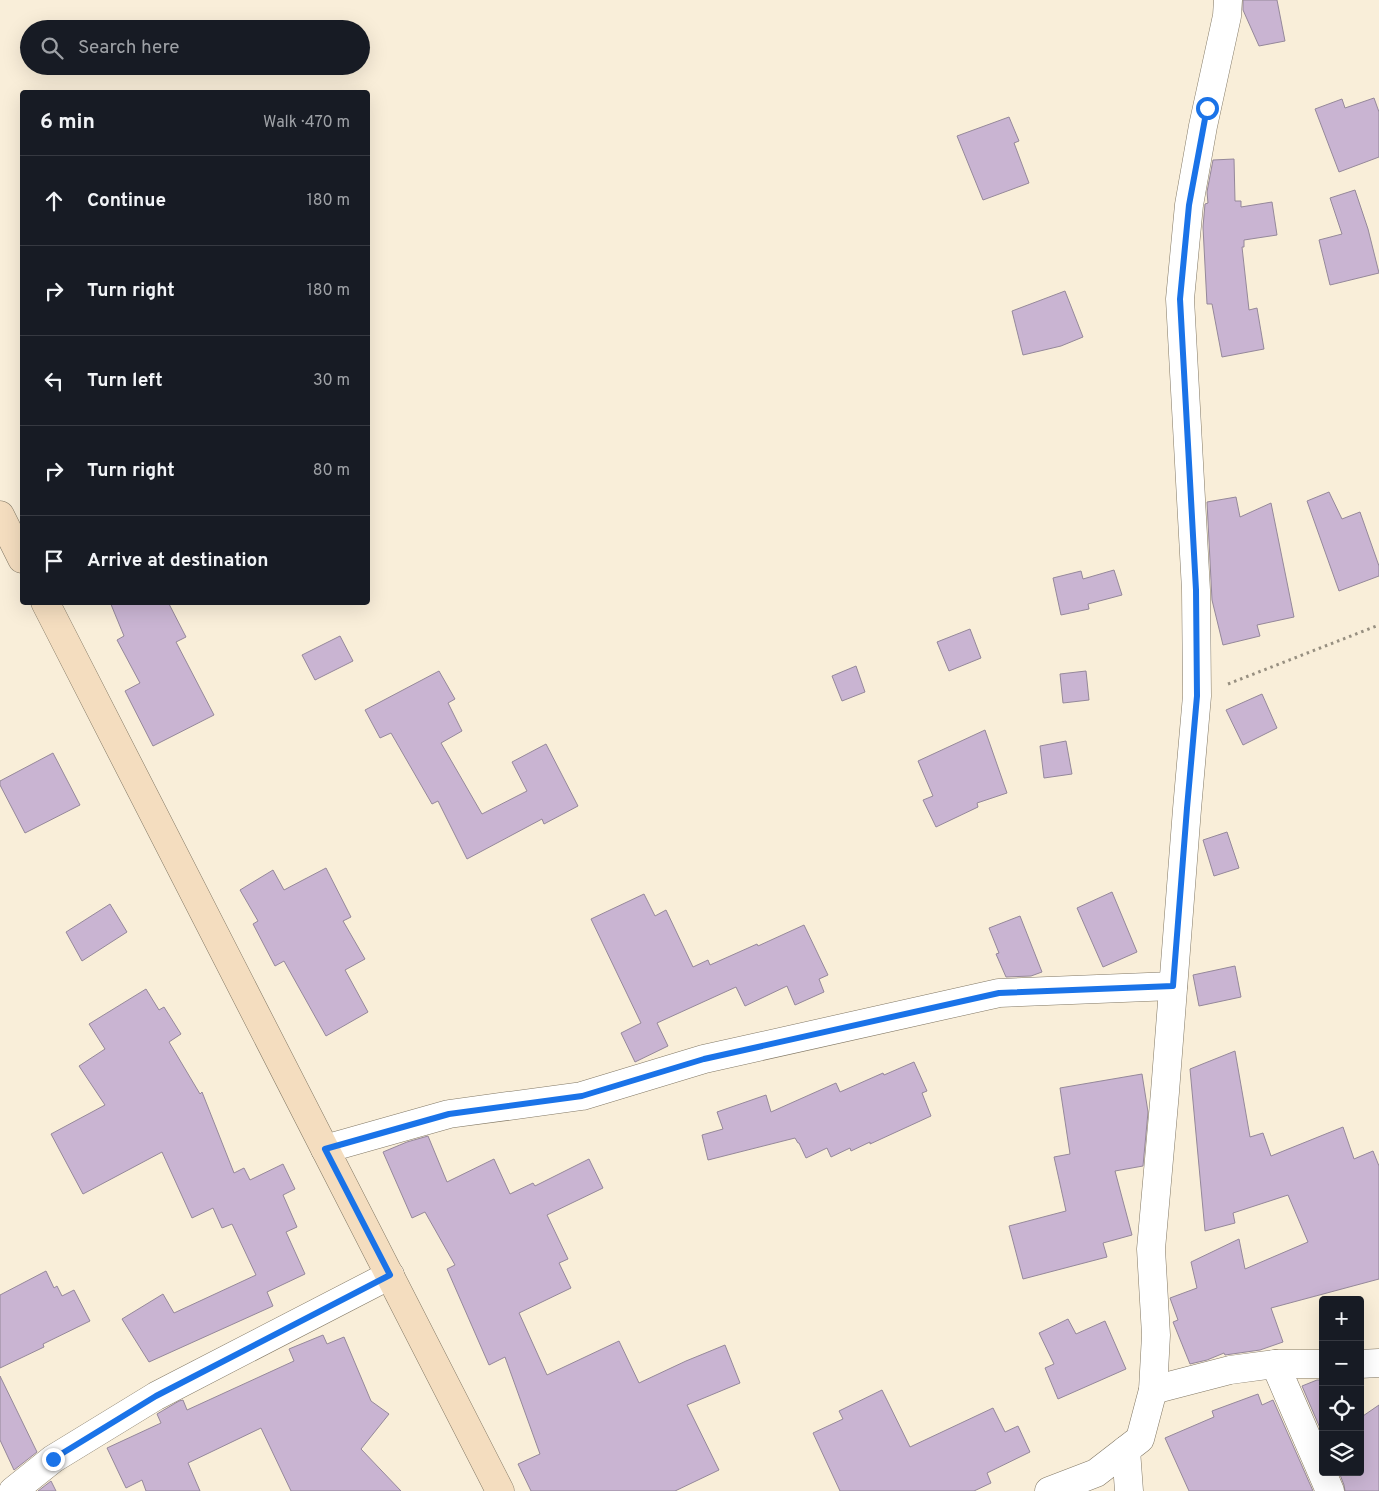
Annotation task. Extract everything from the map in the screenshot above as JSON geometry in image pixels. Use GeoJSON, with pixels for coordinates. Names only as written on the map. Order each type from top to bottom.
{"type":"FeatureCollection","features":[{"type":"Feature","properties":{"kind":"main road"},"geometry":{"type":"LineString","coordinates":[[0,515],[20,555]]}},
{"type":"Feature","properties":{"kind":"main road"},"geometry":{"type":"LineString","coordinates":[[47,605],[500,1491]]}},
{"type":"Feature","properties":{"kind":"street"},"geometry":{"type":"LineString","coordinates":[[1049,1491],[1096,1473],[1140,1440],[1153,1390],[1156,1335],[1151,1249],[1166,1092],[1197,696],[1196,590],[1180,299],[1189,205],[1203,126],[1227,16],[1228,0]]}},
{"type":"Feature","properties":{"kind":"street"},"geometry":{"type":"LineString","coordinates":[[325,1149],[449,1114],[582,1096],[704,1059],[999,993],[1173,986]]}},
{"type":"Feature","properties":{"kind":"street"},"geometry":{"type":"LineString","coordinates":[[13,1491],[53,1459],[156,1396],[390,1275]]}},
{"type":"Feature","properties":{"kind":"street"},"geometry":{"type":"LineString","coordinates":[[1364,1364],[1379,1363]]}},
{"type":"Feature","properties":{"kind":"street"},"geometry":{"type":"LineString","coordinates":[[1153,1390],[1230,1370],[1274,1364],[1319,1364]]}},
{"type":"Feature","properties":{"kind":"street"},"geometry":{"type":"LineString","coordinates":[[1274,1364],[1330,1491]]}},
{"type":"Feature","properties":{"kind":"street"},"geometry":{"type":"LineString","coordinates":[[1126,1450],[1129,1491]]}},
{"type":"Feature","properties":{"kind":"path"},"geometry":{"type":"LineString","coordinates":[[1197,696],[1379,625]]}},
{"type":"Feature","properties":{"kind":"building"},"geometry":{"type":"Polygon","coordinates":[[[1243,0],[1277,0],[1285,41],[1259,46],[1243,10],[1243,0]]]}},
{"type":"Feature","properties":{"kind":"building"},"geometry":{"type":"Polygon","coordinates":[[[1374,98],[1379,112],[1379,157],[1339,172],[1315,109],[1342,99],[1345,108],[1374,98]]]}},
{"type":"Feature","properties":{"kind":"building"},"geometry":{"type":"Polygon","coordinates":[[[1009,117],[1019,141],[1014,143],[1029,183],[983,200],[957,136],[1009,117]]]}},
{"type":"Feature","properties":{"kind":"building"},"geometry":{"type":"Polygon","coordinates":[[[1234,159],[1235,201],[1241,201],[1241,207],[1272,202],[1277,235],[1244,240],[1244,247],[1242,247],[1249,310],[1257,308],[1264,349],[1222,357],[1212,304],[1207,304],[1203,227],[1213,160],[1234,159]]]}},
{"type":"Feature","properties":{"kind":"building"},"geometry":{"type":"Polygon","coordinates":[[[1355,190],[1368,229],[1379,273],[1330,285],[1319,240],[1342,234],[1330,198],[1355,190]]]}},
{"type":"Feature","properties":{"kind":"building"},"geometry":{"type":"Polygon","coordinates":[[[1065,291],[1083,337],[1061,346],[1023,355],[1012,311],[1065,291]]]}},
{"type":"Feature","properties":{"kind":"building"},"geometry":{"type":"Polygon","coordinates":[[[1329,492],[1342,519],[1360,512],[1379,566],[1379,576],[1339,591],[1307,501],[1329,492]]]}},
{"type":"Feature","properties":{"kind":"building"},"geometry":{"type":"Polygon","coordinates":[[[1236,497],[1240,517],[1271,503],[1294,617],[1257,625],[1260,636],[1223,645],[1212,600],[1207,502],[1236,497]]]}},
{"type":"Feature","properties":{"kind":"building"},"geometry":{"type":"Polygon","coordinates":[[[1114,570],[1122,595],[1088,604],[1089,609],[1061,615],[1053,578],[1081,571],[1083,579],[1114,570]]]}},
{"type":"Feature","properties":{"kind":"building"},"geometry":{"type":"Polygon","coordinates":[[[111,605],[170,605],[186,637],[176,642],[214,715],[153,746],[125,691],[140,683],[117,640],[124,636],[111,605]]]}},
{"type":"Feature","properties":{"kind":"building"},"geometry":{"type":"Polygon","coordinates":[[[970,629],[981,658],[949,671],[937,642],[970,629]]]}},
{"type":"Feature","properties":{"kind":"building"},"geometry":{"type":"Polygon","coordinates":[[[340,636],[353,661],[315,680],[302,655],[340,636]]]}},
{"type":"Feature","properties":{"kind":"building"},"geometry":{"type":"Polygon","coordinates":[[[856,666],[865,692],[842,701],[832,676],[856,666]]]}},
{"type":"Feature","properties":{"kind":"building"},"geometry":{"type":"Polygon","coordinates":[[[439,671],[455,699],[448,703],[462,731],[441,743],[482,814],[527,791],[512,762],[546,744],[578,806],[544,824],[542,819],[467,859],[438,801],[432,804],[391,733],[380,738],[365,710],[439,671]]]}},
{"type":"Feature","properties":{"kind":"building"},"geometry":{"type":"Polygon","coordinates":[[[1086,671],[1089,700],[1063,703],[1060,674],[1086,671]]]}},
{"type":"Feature","properties":{"kind":"building"},"geometry":{"type":"Polygon","coordinates":[[[1262,694],[1277,728],[1243,745],[1226,710],[1262,694]]]}},
{"type":"Feature","properties":{"kind":"building"},"geometry":{"type":"Polygon","coordinates":[[[985,730],[1007,793],[977,803],[978,807],[936,827],[923,800],[933,796],[918,761],[985,730]]]}},
{"type":"Feature","properties":{"kind":"building"},"geometry":{"type":"Polygon","coordinates":[[[1066,741],[1072,774],[1044,778],[1040,746],[1066,741]]]}},
{"type":"Feature","properties":{"kind":"building"},"geometry":{"type":"Polygon","coordinates":[[[53,753],[80,805],[25,833],[0,785],[0,781],[53,753]]]}},
{"type":"Feature","properties":{"kind":"building"},"geometry":{"type":"Polygon","coordinates":[[[1227,832],[1239,868],[1214,876],[1203,840],[1227,832]]]}},
{"type":"Feature","properties":{"kind":"building"},"geometry":{"type":"Polygon","coordinates":[[[326,868],[351,917],[343,921],[365,959],[345,970],[368,1012],[326,1036],[284,961],[275,966],[253,924],[258,921],[240,890],[273,870],[284,890],[326,868]]]}},
{"type":"Feature","properties":{"kind":"building"},"geometry":{"type":"Polygon","coordinates":[[[1112,892],[1137,952],[1103,967],[1077,908],[1112,892]]]}},
{"type":"Feature","properties":{"kind":"building"},"geometry":{"type":"Polygon","coordinates":[[[644,894],[655,916],[666,910],[693,967],[708,960],[710,965],[804,925],[828,975],[819,979],[824,992],[795,1005],[787,986],[745,1006],[736,987],[657,1023],[668,1046],[635,1062],[621,1033],[641,1023],[591,919],[644,894]]]}},
{"type":"Feature","properties":{"kind":"building"},"geometry":{"type":"Polygon","coordinates":[[[110,904],[127,932],[82,961],[66,932],[110,904]]]}},
{"type":"Feature","properties":{"kind":"building"},"geometry":{"type":"Polygon","coordinates":[[[1020,916],[1042,972],[1031,976],[1006,977],[996,954],[999,953],[989,928],[1020,916]]]}},
{"type":"Feature","properties":{"kind":"building"},"geometry":{"type":"Polygon","coordinates":[[[1235,966],[1241,997],[1199,1006],[1193,975],[1235,966]]]}},
{"type":"Feature","properties":{"kind":"building"},"geometry":{"type":"Polygon","coordinates":[[[146,989],[159,1010],[164,1007],[181,1034],[169,1042],[200,1094],[202,1092],[234,1173],[244,1168],[250,1180],[283,1164],[295,1189],[283,1195],[297,1227],[286,1232],[305,1274],[267,1292],[273,1306],[149,1362],[122,1319],[163,1294],[174,1313],[256,1275],[232,1224],[222,1228],[213,1208],[192,1218],[162,1152],[83,1194],[51,1134],[105,1105],[79,1066],[105,1049],[89,1024],[146,989]]]}},
{"type":"Feature","properties":{"kind":"building"},"geometry":{"type":"Polygon","coordinates":[[[1235,1051],[1250,1137],[1263,1133],[1271,1156],[1343,1127],[1354,1159],[1373,1151],[1379,1166],[1379,1279],[1271,1308],[1283,1342],[1260,1350],[1225,1355],[1224,1353],[1190,1364],[1173,1322],[1178,1320],[1170,1298],[1197,1288],[1191,1262],[1239,1239],[1245,1269],[1308,1242],[1288,1195],[1233,1213],[1235,1223],[1205,1231],[1190,1069],[1235,1051]]]}},
{"type":"Feature","properties":{"kind":"building"},"geometry":{"type":"Polygon","coordinates":[[[914,1062],[927,1091],[922,1093],[931,1116],[870,1144],[870,1142],[851,1151],[850,1148],[831,1157],[827,1148],[806,1158],[795,1138],[708,1160],[702,1135],[723,1129],[717,1112],[766,1095],[771,1112],[836,1083],[840,1092],[914,1062]]]}},
{"type":"Feature","properties":{"kind":"building"},"geometry":{"type":"Polygon","coordinates":[[[1142,1074],[1148,1112],[1143,1166],[1115,1171],[1132,1235],[1103,1243],[1107,1257],[1023,1279],[1009,1226],[1066,1211],[1054,1157],[1070,1154],[1060,1088],[1142,1074]]]}},
{"type":"Feature","properties":{"kind":"building"},"geometry":{"type":"Polygon","coordinates":[[[428,1136],[447,1182],[494,1159],[510,1194],[533,1183],[535,1186],[589,1159],[603,1188],[547,1215],[568,1259],[559,1263],[571,1288],[519,1313],[547,1375],[619,1341],[639,1383],[725,1345],[740,1383],[687,1405],[719,1470],[675,1491],[531,1491],[518,1464],[540,1454],[505,1357],[489,1365],[447,1269],[455,1265],[425,1212],[412,1218],[383,1152],[428,1136]]]}},
{"type":"Feature","properties":{"kind":"building"},"geometry":{"type":"Polygon","coordinates":[[[46,1271],[54,1288],[57,1286],[62,1296],[74,1290],[90,1321],[43,1344],[44,1347],[0,1368],[0,1295],[46,1271]]]}},
{"type":"Feature","properties":{"kind":"building"},"geometry":{"type":"Polygon","coordinates":[[[1068,1319],[1076,1334],[1105,1321],[1126,1369],[1058,1399],[1045,1368],[1054,1364],[1039,1333],[1068,1319]]]}},
{"type":"Feature","properties":{"kind":"building"},"geometry":{"type":"Polygon","coordinates":[[[323,1335],[327,1344],[344,1337],[371,1401],[389,1414],[361,1449],[401,1491],[291,1491],[261,1428],[188,1463],[200,1491],[146,1491],[142,1480],[126,1488],[107,1448],[161,1423],[157,1414],[179,1401],[183,1400],[187,1410],[294,1361],[289,1349],[323,1335]]]}},
{"type":"Feature","properties":{"kind":"building"},"geometry":{"type":"Polygon","coordinates":[[[0,1376],[37,1452],[14,1470],[0,1440],[0,1376]]]}},
{"type":"Feature","properties":{"kind":"building"},"geometry":{"type":"Polygon","coordinates":[[[1319,1380],[1319,1426],[1302,1386],[1319,1380]]]}},
{"type":"Feature","properties":{"kind":"building"},"geometry":{"type":"Polygon","coordinates":[[[882,1390],[910,1447],[993,1408],[1005,1432],[1018,1426],[1030,1452],[987,1473],[991,1483],[974,1491],[840,1491],[813,1433],[843,1419],[839,1411],[882,1390]]]}},
{"type":"Feature","properties":{"kind":"building"},"geometry":{"type":"Polygon","coordinates":[[[1258,1394],[1262,1405],[1273,1400],[1313,1491],[1189,1491],[1165,1438],[1214,1417],[1212,1411],[1258,1394]]]}},
{"type":"Feature","properties":{"kind":"building"},"geometry":{"type":"Polygon","coordinates":[[[1379,1405],[1379,1491],[1345,1491],[1341,1476],[1364,1476],[1364,1415],[1379,1405]]]}},
{"type":"Feature","properties":{"kind":"building"},"geometry":{"type":"Polygon","coordinates":[[[51,1481],[56,1491],[38,1491],[51,1481]]]}},
{"type":"Feature","properties":{"kind":"route"},"geometry":{"type":"LineString","coordinates":[[53,1459],[156,1396],[390,1275],[325,1149],[449,1114],[582,1096],[704,1059],[999,993],[1173,986],[1197,696],[1196,590],[1180,299],[1189,205],[1207,108]]}}]}
